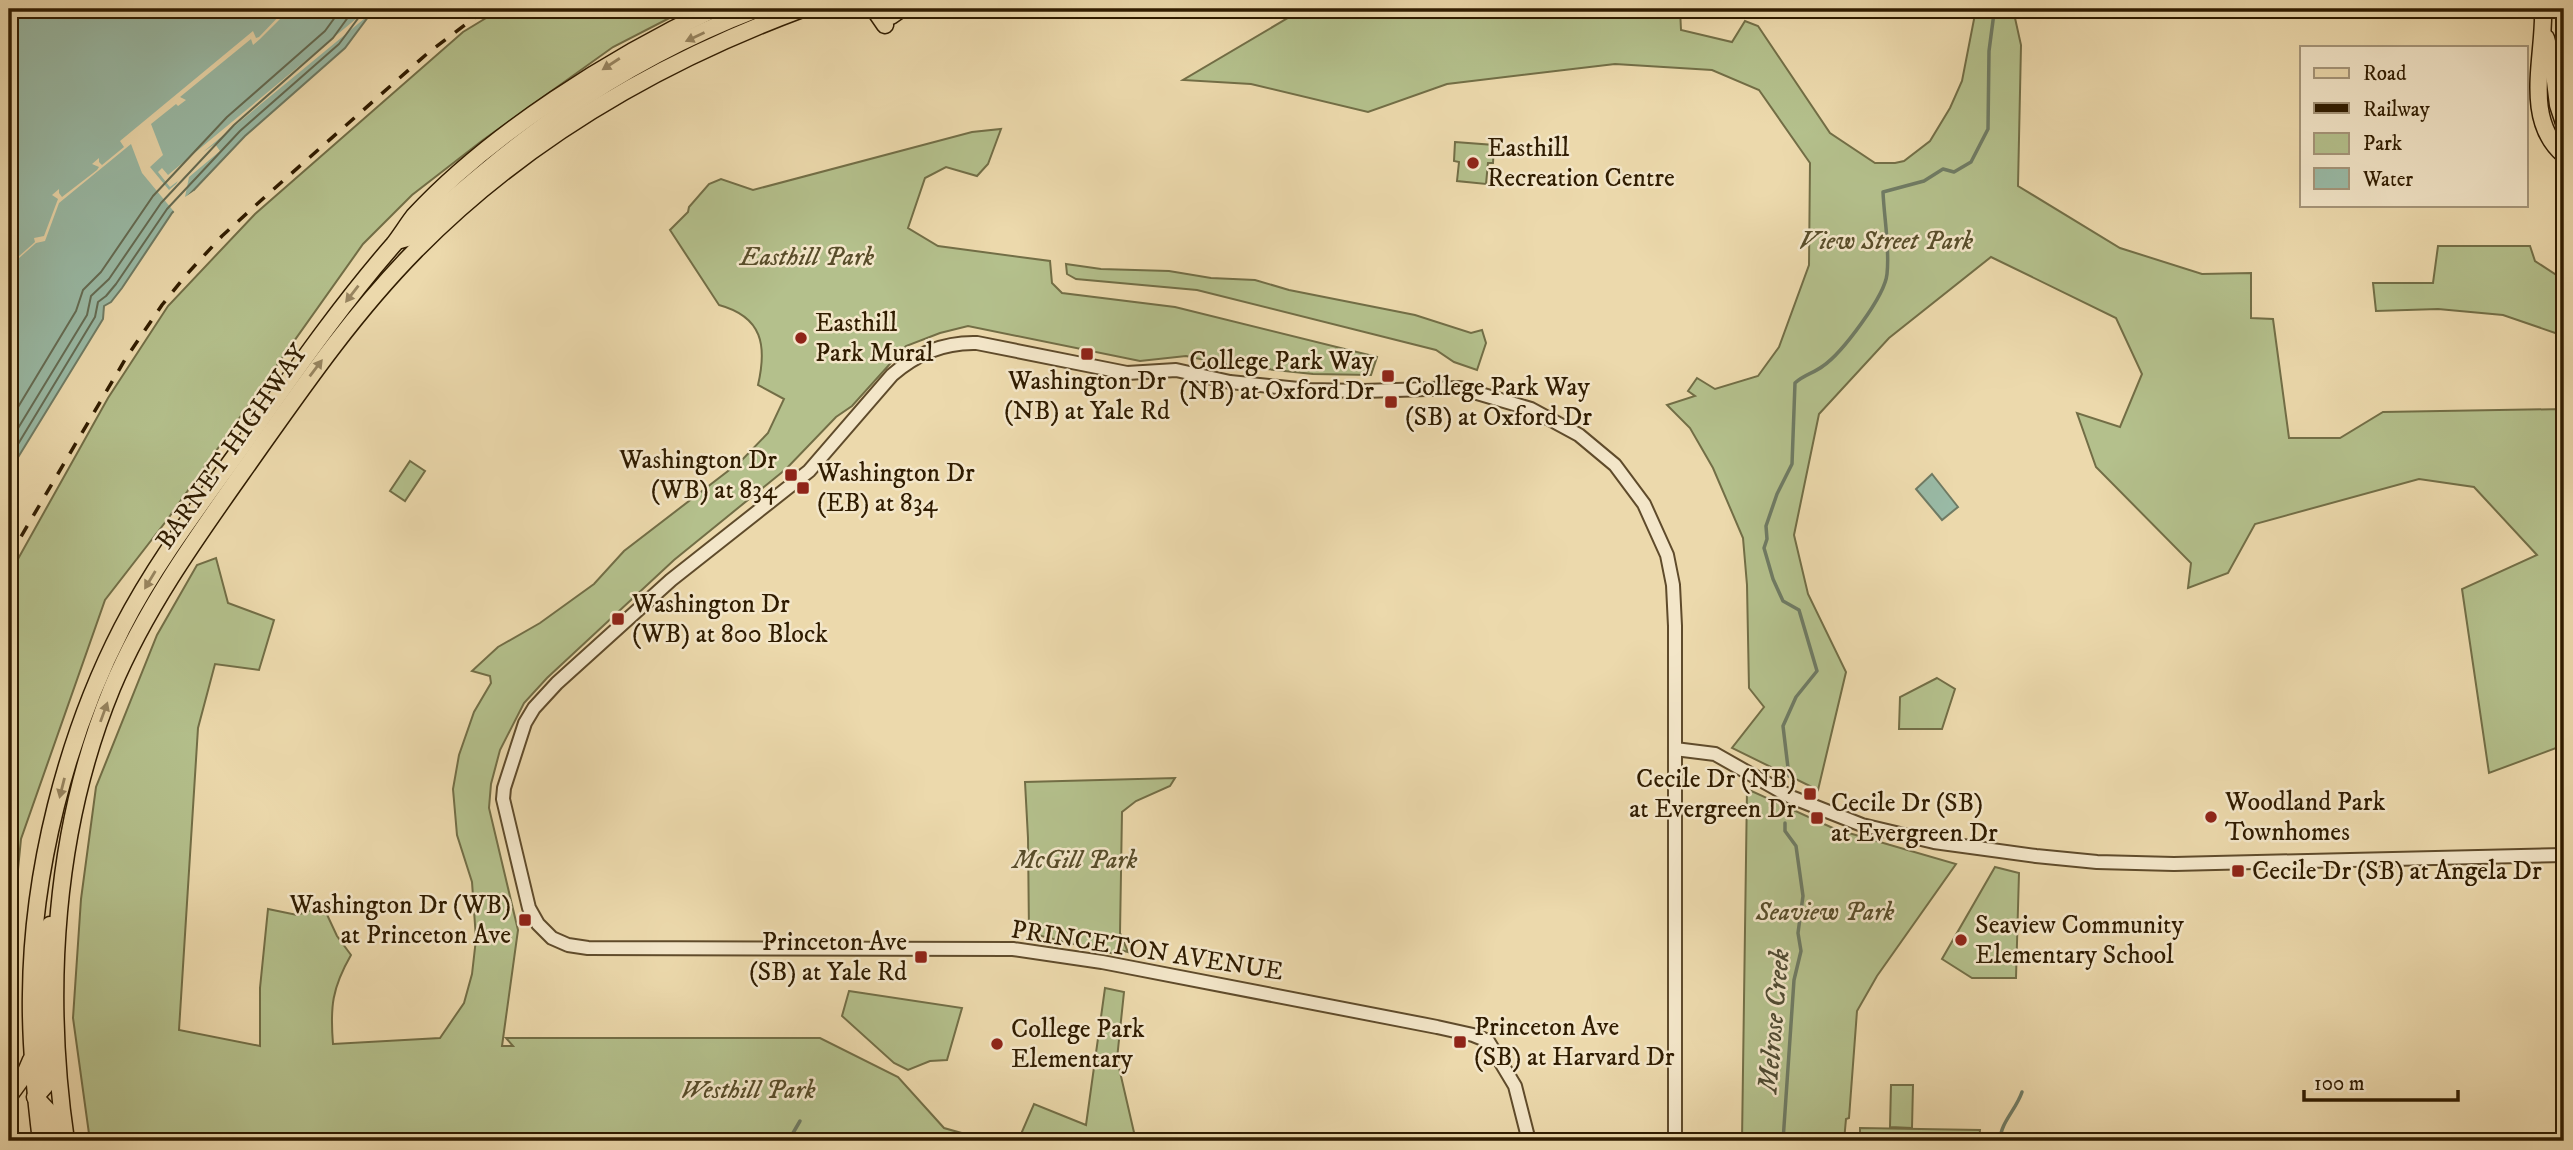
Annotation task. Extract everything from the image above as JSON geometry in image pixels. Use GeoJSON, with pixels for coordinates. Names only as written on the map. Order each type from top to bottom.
{"type":"FeatureCollection","features":[{"type":"Feature","properties":{"kind":"main road","name":"BARNET HIGHWAY"},"geometry":{"type":"LineString","coordinates":[[41,1141],[32,1058],[31,993],[40,889],[65,777],[97,680],[122,627],[155,571],[330,323],[396,242],[412,218],[489,149],[555,100],[624,55],[674,27],[714,9]]}},
{"type":"Feature","properties":{"kind":"main road"},"geometry":{"type":"LineString","coordinates":[[396,242],[407,238],[453,197],[561,113],[681,43],[757,9]]}},
{"type":"Feature","properties":{"kind":"main road","name":"BARNET HIGHWAY"},"geometry":{"type":"LineString","coordinates":[[66,1141],[57,1067],[55,1011],[64,877],[80,783],[113,687],[169,579],[300,390],[384,284],[460,207],[503,170],[567,125],[636,84],[706,48],[802,9]]}},
{"type":"Feature","properties":{"kind":"main road"},"geometry":{"type":"LineString","coordinates":[[874,9],[892,17]]}},
{"type":"Feature","properties":{"kind":"main road"},"geometry":{"type":"LineString","coordinates":[[2543,9],[2544,32],[2539,66],[2541,116],[2547,135],[2564,155]]}},
{"type":"Feature","properties":{"kind":"main road"},"geometry":{"type":"LineString","coordinates":[[2544,32],[2553,65],[2558,105],[2564,121]]}},
{"type":"Feature","properties":{"kind":"main road"},"geometry":{"type":"LineString","coordinates":[[54,1141],[50,1112],[35,1097],[44,1086],[43,1011],[47,938],[64,877]]}},
{"type":"Feature","properties":{"kind":"main road"},"geometry":{"type":"LineString","coordinates":[[9,1096],[25,1074],[32,1058]]}},
{"type":"Feature","properties":{"kind":"street","name":"PRINCETON AVENUE"},"geometry":{"type":"LineString","coordinates":[[1529,1141],[1515,1086],[1488,1041],[1473,1035],[1354,1010],[1024,950],[588,948],[561,942],[546,933],[529,908],[503,799],[522,730],[534,708],[556,683],[671,580],[809,471],[882,385],[900,368],[916,356],[949,345],[977,343],[1127,373],[1177,370],[1230,382],[1308,390],[1460,388],[1531,409],[1579,435],[1615,465],[1644,504],[1667,555],[1673,585],[1675,626],[1675,749]]}},
{"type":"Feature","properties":{"kind":"street"},"geometry":{"type":"LineString","coordinates":[[1675,1141],[1675,749],[1714,754],[1791,797],[1862,825],[1934,842],[2056,859],[2174,864],[2564,855]]}},
{"type":"Feature","properties":{"kind":"green space"},"geometry":{"type":"Polygon","coordinates":[[[501,9],[687,9],[613,47],[483,140],[412,195],[363,244],[167,520],[105,600],[21,839],[9,960],[9,575],[108,398],[168,306],[255,214],[463,32],[501,9]]]}},
{"type":"Feature","properties":{"kind":"green space","name":"View Street Park"},"geometry":{"type":"Polygon","coordinates":[[[1303,9],[1680,9],[1681,30],[1732,42],[1745,21],[1758,26],[1830,133],[1875,163],[1895,163],[1904,161],[1930,141],[1950,108],[1962,81],[1976,9],[2013,9],[2021,45],[2018,186],[2120,248],[2202,274],[2251,273],[2251,318],[2273,319],[2289,438],[2340,438],[2383,412],[2564,409],[2564,745],[2489,773],[2462,589],[2537,555],[2474,487],[2419,479],[2255,524],[2228,573],[2188,588],[2191,563],[2096,467],[2077,413],[2120,427],[2142,374],[2116,318],[1991,257],[1889,338],[1819,414],[1794,535],[1808,594],[1846,672],[1818,790],[1732,748],[1764,707],[1749,688],[1747,585],[1743,538],[1713,468],[1690,428],[1667,405],[1695,396],[1688,391],[1697,378],[1715,389],[1758,376],[1779,347],[1809,265],[1810,163],[1759,90],[1712,70],[1615,64],[1447,84],[1368,112],[1251,84],[1183,80],[1303,9]]]}},
{"type":"Feature","properties":{"kind":"green space"},"geometry":{"type":"Polygon","coordinates":[[[1001,129],[988,164],[977,176],[946,167],[925,178],[908,228],[938,246],[1050,261],[1052,283],[1062,293],[1175,307],[1377,357],[1371,375],[1313,374],[1229,365],[1186,356],[1140,361],[968,326],[906,346],[852,406],[836,417],[786,469],[674,560],[547,678],[524,703],[500,750],[491,784],[489,808],[518,930],[502,1046],[513,1046],[506,1038],[820,1038],[898,1077],[944,1128],[990,1141],[90,1141],[73,1018],[81,899],[96,787],[157,635],[197,565],[216,558],[228,603],[274,620],[259,670],[215,664],[198,728],[179,1030],[260,1046],[260,988],[268,909],[297,915],[323,906],[337,936],[351,955],[336,988],[332,1019],[333,1044],[440,1038],[464,1003],[472,974],[476,939],[472,882],[457,835],[453,789],[459,755],[474,712],[491,683],[490,676],[472,671],[498,647],[540,623],[594,584],[624,551],[741,461],[768,433],[784,399],[758,385],[761,346],[753,325],[734,310],[719,305],[670,230],[709,184],[721,179],[753,190],[972,132],[1001,129]]]}},
{"type":"Feature","properties":{"kind":"green space","name":"Easthill Recreation Centre"},"geometry":{"type":"Polygon","coordinates":[[[1455,142],[1494,145],[1493,163],[1488,163],[1486,184],[1457,181],[1459,162],[1454,161],[1455,142]]]}},
{"type":"Feature","properties":{"kind":"green space"},"geometry":{"type":"Polygon","coordinates":[[[2438,246],[2530,246],[2535,261],[2564,280],[2564,336],[2503,315],[2438,309],[2376,311],[2373,283],[2433,283],[2438,246]]]}},
{"type":"Feature","properties":{"kind":"green space"},"geometry":{"type":"Polygon","coordinates":[[[1066,264],[1255,280],[1289,290],[1415,315],[1471,333],[1482,330],[1486,343],[1477,370],[1454,362],[1436,350],[1197,290],[1076,279],[1067,274],[1066,264]]]}},
{"type":"Feature","properties":{"kind":"green space"},"geometry":{"type":"Polygon","coordinates":[[[410,461],[425,471],[405,501],[390,491],[410,461]]]}},
{"type":"Feature","properties":{"kind":"green space"},"geometry":{"type":"Polygon","coordinates":[[[1937,678],[1955,689],[1942,729],[1899,729],[1900,697],[1937,678]]]}},
{"type":"Feature","properties":{"kind":"green space","name":"McGill Park"},"geometry":{"type":"Polygon","coordinates":[[[1175,778],[1170,786],[1136,801],[1122,812],[1120,933],[1128,952],[1120,950],[1119,955],[1029,933],[1025,782],[1175,778]]]}},
{"type":"Feature","properties":{"kind":"green space","name":"Seaview Park"},"geometry":{"type":"Polygon","coordinates":[[[1747,789],[1835,829],[1956,864],[1877,976],[1857,1011],[1849,1118],[1846,1119],[1844,1141],[1742,1141],[1747,789]]]}},
{"type":"Feature","properties":{"kind":"green space"},"geometry":{"type":"Polygon","coordinates":[[[1995,867],[2019,873],[2016,978],[1972,978],[1942,959],[1995,867]]]}},
{"type":"Feature","properties":{"kind":"green space"},"geometry":{"type":"Polygon","coordinates":[[[1105,988],[1124,992],[1117,1059],[1136,1141],[1018,1141],[1034,1104],[1086,1125],[1105,988]]]}},
{"type":"Feature","properties":{"kind":"green space"},"geometry":{"type":"Polygon","coordinates":[[[849,991],[962,1008],[947,1060],[930,1061],[908,1070],[894,1063],[842,1016],[849,991]]]}},
{"type":"Feature","properties":{"kind":"green space"},"geometry":{"type":"Polygon","coordinates":[[[1891,1085],[1913,1085],[1912,1128],[1890,1127],[1891,1085]]]}},
{"type":"Feature","properties":{"kind":"green space"},"geometry":{"type":"Polygon","coordinates":[[[1860,1128],[1980,1130],[1979,1141],[1860,1141],[1860,1128]]]}},
{"type":"Feature","properties":{"kind":"water"},"geometry":{"type":"Polygon","coordinates":[[[9,9],[374,9],[345,48],[245,136],[172,213],[122,288],[111,302],[104,306],[103,319],[9,472],[9,9]]]}},
{"type":"Feature","properties":{"kind":"water"},"geometry":{"type":"Polygon","coordinates":[[[1932,474],[1958,507],[1942,520],[1916,489],[1932,474]]]}},
{"type":"Feature","properties":{"kind":"pier"},"geometry":{"type":"Polygon","coordinates":[[[281,9],[290,9],[253,45],[251,39],[180,97],[186,100],[178,106],[176,104],[151,124],[163,155],[150,167],[169,190],[178,181],[170,187],[158,172],[162,168],[168,175],[368,9],[376,9],[203,152],[215,144],[220,151],[189,177],[185,197],[194,191],[196,193],[176,214],[142,173],[131,144],[59,203],[45,241],[36,243],[9,267],[35,242],[34,238],[44,236],[58,199],[52,195],[59,189],[62,197],[97,170],[99,167],[92,164],[99,158],[102,165],[124,147],[120,141],[253,31],[256,38],[259,37],[282,13],[281,9]]]}},
{"type":"Feature","properties":{"kind":"waterway","name":"Melrose Creek"},"geometry":{"type":"LineString","coordinates":[[1789,776],[1783,726],[1796,697],[1817,671],[1799,610],[1783,601],[1764,548],[1767,539],[1766,526],[1777,494],[1792,464],[1795,383],[1823,366],[1841,349],[1879,296],[1887,274],[1888,254],[1883,192],[1924,181],[1943,169],[1954,172],[1971,162],[1988,129],[1989,51],[1994,13]]}},
{"type":"Feature","properties":{"kind":"waterway","name":"Melrose Creek"},"geometry":{"type":"LineString","coordinates":[[1783,1141],[1794,980],[1801,951],[1798,933],[1803,896],[1796,846],[1785,831],[1785,823]]}},
{"type":"Feature","properties":{"kind":"waterway"},"geometry":{"type":"LineString","coordinates":[[2000,1141],[2005,1122],[2022,1092]]}},
{"type":"Feature","properties":{"kind":"waterway"},"geometry":{"type":"LineString","coordinates":[[793,1141],[793,1133],[800,1121]]}},
{"type":"Feature","properties":{"kind":"railway"},"geometry":{"type":"LineString","coordinates":[[9,557],[126,358],[187,274],[222,236],[267,195],[429,52],[486,9]]}},
{"type":"Feature","properties":{"kind":"place","name":"Easthill Recreation Centre"},"geometry":{"type":"Point","coordinates":[1473,163]}},
{"type":"Feature","properties":{"kind":"place","name":"Easthill Park Mural"},"geometry":{"type":"Point","coordinates":[801,338]}},
{"type":"Feature","properties":{"kind":"place","name":"Washington Dr (NB) at Yale Rd"},"geometry":{"type":"Point","coordinates":[1087,354]}},
{"type":"Feature","properties":{"kind":"place","name":"College Park Way (NB) at Oxford Dr"},"geometry":{"type":"Point","coordinates":[1388,376]}},
{"type":"Feature","properties":{"kind":"place","name":"College Park Way (SB) at Oxford Dr"},"geometry":{"type":"Point","coordinates":[1391,402]}},
{"type":"Feature","properties":{"kind":"place","name":"Washington Dr (WB) at 834"},"geometry":{"type":"Point","coordinates":[791,475]}},
{"type":"Feature","properties":{"kind":"place","name":"Washington Dr (EB) at 834"},"geometry":{"type":"Point","coordinates":[803,488]}},
{"type":"Feature","properties":{"kind":"place","name":"Washington Dr (WB) at 800 Block"},"geometry":{"type":"Point","coordinates":[618,619]}},
{"type":"Feature","properties":{"kind":"place","name":"Cecile Dr (NB) at Evergreen Dr"},"geometry":{"type":"Point","coordinates":[1810,794]}},
{"type":"Feature","properties":{"kind":"place","name":"Woodland Park Townhomes"},"geometry":{"type":"Point","coordinates":[2211,817]}},
{"type":"Feature","properties":{"kind":"place","name":"Cecile Dr (SB) at Evergreen Dr"},"geometry":{"type":"Point","coordinates":[1817,818]}},
{"type":"Feature","properties":{"kind":"place","name":"Cecile Dr (SB) at Angela Dr"},"geometry":{"type":"Point","coordinates":[2238,871]}},
{"type":"Feature","properties":{"kind":"place","name":"Washington Dr (WB) at Princeton Ave"},"geometry":{"type":"Point","coordinates":[525,920]}},
{"type":"Feature","properties":{"kind":"place","name":"Seaview Community Elementary School"},"geometry":{"type":"Point","coordinates":[1961,940]}},
{"type":"Feature","properties":{"kind":"place","name":"Princeton Ave (SB) at Yale Rd"},"geometry":{"type":"Point","coordinates":[921,957]}},
{"type":"Feature","properties":{"kind":"place","name":"Princeton Ave (SB) at Harvard Dr"},"geometry":{"type":"Point","coordinates":[1460,1042]}},
{"type":"Feature","properties":{"kind":"place","name":"College Park Elementary"},"geometry":{"type":"Point","coordinates":[997,1044]}},
{"type":"Feature","properties":{"kind":"park label","name":"Easthill Park"},"geometry":{"type":"Point","coordinates":[807,257]}},
{"type":"Feature","properties":{"kind":"park label","name":"Westhill Park"},"geometry":{"type":"Point","coordinates":[748,1090]}}]}
